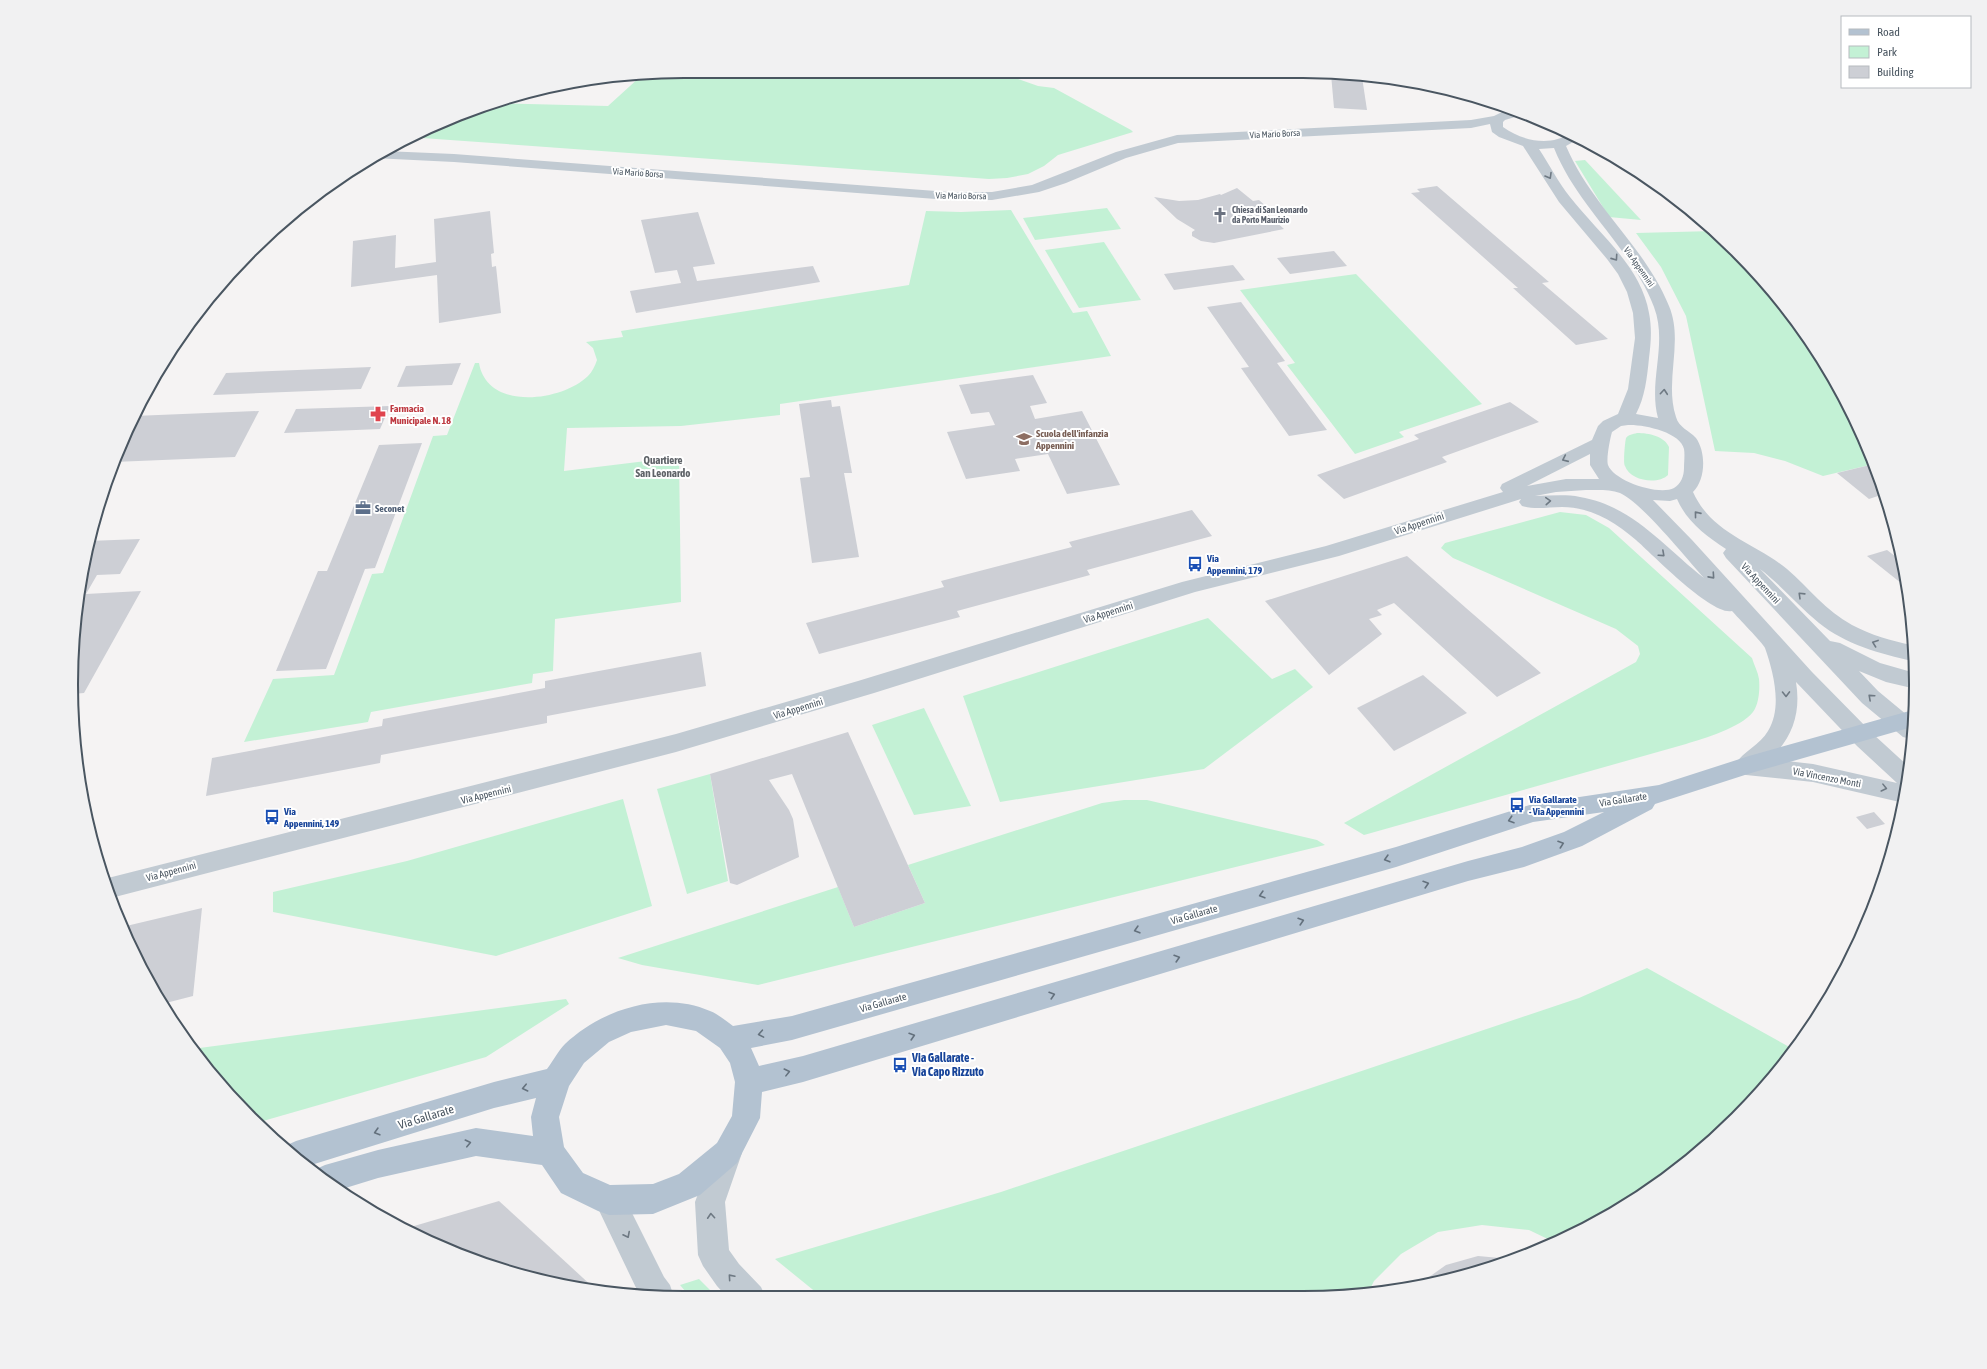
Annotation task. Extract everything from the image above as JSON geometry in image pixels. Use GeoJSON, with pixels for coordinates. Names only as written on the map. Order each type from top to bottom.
{"type":"FeatureCollection","features":[{"type":"Feature","properties":{"kind":"main road","name":"Via Gallarate"},"geometry":{"type":"LineString","coordinates":[[730,1039],[800,1026],[1396,857],[1534,813],[1659,794],[1747,766],[1857,734],[1908,724]]}},
{"type":"Feature","properties":{"kind":"main road","name":"Via Gallarate"},"geometry":{"type":"LineString","coordinates":[[749,1082],[803,1069],[1468,871],[1524,856],[1574,839],[1659,794]]}},
{"type":"Feature","properties":{"kind":"main road"},"geometry":{"type":"LineString","coordinates":[[666,1013],[702,1020],[730,1039],[744,1058],[749,1082],[746,1118],[727,1153],[689,1185],[653,1199],[609,1200],[572,1183],[550,1152],[545,1117],[556,1080],[574,1054],[594,1038],[628,1020],[666,1013]]}},
{"type":"Feature","properties":{"kind":"main road","name":"Via Gallarate"},"geometry":{"type":"LineString","coordinates":[[301,1154],[494,1095],[556,1080]]}},
{"type":"Feature","properties":{"kind":"main road"},"geometry":{"type":"LineString","coordinates":[[332,1178],[378,1164],[476,1142],[550,1152]]}},
{"type":"Feature","properties":{"kind":"street","name":"Via Mario Borsa"},"geometry":{"type":"LineString","coordinates":[[388,155],[436,157],[933,195],[981,197],[1034,189],[1061,180],[1121,155],[1176,139],[1471,124],[1497,115],[1508,114]]}},
{"type":"Feature","properties":{"kind":"street"},"geometry":{"type":"LineString","coordinates":[[1497,115],[1495,124],[1497,129],[1506,136]]}},
{"type":"Feature","properties":{"kind":"street","name":"Via Mario Borsa"},"geometry":{"type":"LineString","coordinates":[[1436,126],[1474,129],[1506,136],[1528,143],[1559,144]]}},
{"type":"Feature","properties":{"kind":"street"},"geometry":{"type":"LineString","coordinates":[[1559,144],[1570,141]]}},
{"type":"Feature","properties":{"kind":"street","name":"Via Appennini"},"geometry":{"type":"LineString","coordinates":[[1528,143],[1565,200],[1612,254],[1631,281],[1638,298],[1642,314],[1644,334],[1642,358],[1635,398],[1630,410],[1622,421]]}},
{"type":"Feature","properties":{"kind":"street","name":"Via Appennini"},"geometry":{"type":"LineString","coordinates":[[1559,144],[1563,158],[1591,204],[1644,270],[1655,288],[1667,323],[1668,344],[1663,404],[1667,421],[1673,429]]}},
{"type":"Feature","properties":{"kind":"street","name":"Via Mario Borsa"},"geometry":{"type":"LineString","coordinates":[[376,162],[477,161]]}},
{"type":"Feature","properties":{"kind":"street","name":"Via Appennini"},"geometry":{"type":"LineString","coordinates":[[113,887],[230,855],[439,806],[635,755],[858,690],[1191,587],[1338,549],[1481,502],[1555,486],[1596,484],[1626,488],[1657,496],[1669,495],[1683,490],[1692,482],[1693,449],[1690,442],[1683,435],[1673,429],[1644,420],[1622,421],[1612,424],[1604,430],[1600,443],[1598,463],[1600,469],[1612,480],[1626,488],[1664,522],[1772,644],[1857,734]]}},
{"type":"Feature","properties":{"kind":"street","name":"Via Appennini"},"geometry":{"type":"LineString","coordinates":[[1481,502],[1600,443]]}},
{"type":"Feature","properties":{"kind":"street","name":"Via Appennini"},"geometry":{"type":"LineString","coordinates":[[1683,490],[1692,508],[1806,631],[1870,697],[1908,724]]}},
{"type":"Feature","properties":{"kind":"street","name":"Via Appennini"},"geometry":{"type":"LineString","coordinates":[[1481,502],[1565,501],[1588,504],[1600,508],[1611,513],[1632,527],[1688,578],[1718,600],[1746,614]]}},
{"type":"Feature","properties":{"kind":"street"},"geometry":{"type":"LineString","coordinates":[[1716,535],[1774,569],[1818,611],[1842,629],[1880,645],[1908,652]]}},
{"type":"Feature","properties":{"kind":"street","name":"Via Appennini"},"geometry":{"type":"LineString","coordinates":[[1806,631],[1854,660],[1885,674],[1909,679]]}},
{"type":"Feature","properties":{"kind":"street","name":"Via Appennini"},"geometry":{"type":"LineString","coordinates":[[1747,766],[1767,749],[1780,732],[1784,721],[1786,686],[1772,644]]}},
{"type":"Feature","properties":{"kind":"street"},"geometry":{"type":"LineString","coordinates":[[1857,734],[1902,774]]}},
{"type":"Feature","properties":{"kind":"street","name":"Via Vincenzo Monti"},"geometry":{"type":"LineString","coordinates":[[1747,766],[1813,773],[1899,793]]}},
{"type":"Feature","properties":{"kind":"street"},"geometry":{"type":"LineString","coordinates":[[727,1153],[710,1202],[714,1255],[728,1275],[743,1291]]}},
{"type":"Feature","properties":{"kind":"street"},"geometry":{"type":"LineString","coordinates":[[609,1200],[655,1290]]}},
{"type":"Feature","properties":{"kind":"green space"},"geometry":{"type":"Polygon","coordinates":[[[1015,78],[1038,86],[1054,88],[1133,132],[1058,155],[1044,166],[1028,174],[1007,178],[989,179],[422,138],[452,124],[512,104],[608,106],[637,80],[645,79],[1015,78]]]}},
{"type":"Feature","properties":{"kind":"green space"},"geometry":{"type":"Polygon","coordinates":[[[1585,160],[1641,220],[1609,217],[1575,161],[1585,160]]]}},
{"type":"Feature","properties":{"kind":"green space"},"geometry":{"type":"Polygon","coordinates":[[[1107,208],[1121,229],[1035,240],[1023,218],[1107,208]]]}},
{"type":"Feature","properties":{"kind":"green space"},"geometry":{"type":"Polygon","coordinates":[[[1011,210],[1073,313],[1087,311],[1111,356],[780,404],[780,415],[681,426],[567,428],[564,471],[679,457],[681,602],[555,619],[553,671],[533,674],[532,683],[371,712],[368,722],[244,742],[273,679],[334,675],[372,574],[383,573],[433,436],[447,435],[475,363],[479,363],[485,378],[496,389],[510,395],[526,397],[544,396],[561,392],[576,385],[588,376],[594,367],[597,360],[593,348],[586,342],[623,337],[621,331],[909,285],[926,211],[961,212],[1011,210]]]}},
{"type":"Feature","properties":{"kind":"green space"},"geometry":{"type":"Polygon","coordinates":[[[1704,231],[1731,256],[1784,315],[1807,348],[1828,381],[1846,416],[1868,465],[1823,476],[1785,461],[1754,453],[1715,451],[1686,316],[1661,267],[1636,233],[1704,231]]]}},
{"type":"Feature","properties":{"kind":"green space"},"geometry":{"type":"Polygon","coordinates":[[[1104,242],[1141,300],[1079,308],[1045,250],[1104,242]]]}},
{"type":"Feature","properties":{"kind":"green space"},"geometry":{"type":"Polygon","coordinates":[[[1356,274],[1482,404],[1399,432],[1404,437],[1355,454],[1287,365],[1295,363],[1240,290],[1356,274]]]}},
{"type":"Feature","properties":{"kind":"green space"},"geometry":{"type":"Polygon","coordinates":[[[1637,433],[1656,436],[1667,443],[1669,447],[1668,475],[1658,480],[1651,481],[1638,478],[1628,471],[1624,461],[1626,438],[1629,435],[1637,433]]]}},
{"type":"Feature","properties":{"kind":"green space"},"geometry":{"type":"Polygon","coordinates":[[[1560,512],[1586,515],[1609,528],[1752,658],[1759,679],[1758,701],[1753,712],[1747,718],[1731,728],[1694,742],[1364,835],[1344,823],[1636,662],[1640,654],[1638,646],[1616,629],[1453,558],[1441,548],[1445,543],[1560,512]]]}},
{"type":"Feature","properties":{"kind":"green space"},"geometry":{"type":"Polygon","coordinates":[[[1208,618],[1272,679],[1295,669],[1313,687],[1204,769],[1000,802],[963,696],[1208,618]]]}},
{"type":"Feature","properties":{"kind":"green space"},"geometry":{"type":"Polygon","coordinates":[[[924,708],[971,806],[914,815],[872,725],[924,708]]]}},
{"type":"Feature","properties":{"kind":"green space"},"geometry":{"type":"Polygon","coordinates":[[[710,774],[728,881],[687,894],[657,789],[710,774]]]}},
{"type":"Feature","properties":{"kind":"green space"},"geometry":{"type":"Polygon","coordinates":[[[623,799],[652,906],[496,956],[273,912],[273,892],[407,861],[623,799]]]}},
{"type":"Feature","properties":{"kind":"green space"},"geometry":{"type":"Polygon","coordinates":[[[1124,800],[1147,800],[1317,840],[1325,845],[758,985],[642,965],[618,958],[838,887],[854,927],[925,903],[908,865],[1102,803],[1124,800]]]}},
{"type":"Feature","properties":{"kind":"green space"},"geometry":{"type":"Polygon","coordinates":[[[1647,968],[1789,1047],[1731,1113],[1672,1166],[1606,1210],[1548,1239],[1529,1230],[1482,1225],[1438,1232],[1401,1254],[1374,1281],[1371,1287],[1342,1290],[814,1291],[775,1259],[1001,1192],[1579,998],[1647,968]]]}},
{"type":"Feature","properties":{"kind":"green space"},"geometry":{"type":"Polygon","coordinates":[[[566,999],[569,1004],[486,1057],[264,1121],[229,1084],[199,1048],[566,999]]]}},
{"type":"Feature","properties":{"kind":"green space"},"geometry":{"type":"Polygon","coordinates":[[[699,1279],[711,1291],[685,1291],[680,1285],[699,1279]]]}},
{"type":"Feature","properties":{"kind":"building"},"geometry":{"type":"Polygon","coordinates":[[[1331,79],[1363,81],[1367,110],[1334,108],[1331,79]]]}},
{"type":"Feature","properties":{"kind":"building"},"geometry":{"type":"Polygon","coordinates":[[[1437,186],[1549,282],[1542,283],[1608,339],[1576,345],[1513,288],[1518,288],[1411,193],[1420,192],[1417,189],[1437,186]]]}},
{"type":"Feature","properties":{"kind":"building","name":"Chiesa di San Leonardo da Porto Maurizio"},"geometry":{"type":"Polygon","coordinates":[[[1237,188],[1253,201],[1259,200],[1270,210],[1264,211],[1284,229],[1214,243],[1201,241],[1192,236],[1192,232],[1195,230],[1177,219],[1154,197],[1179,201],[1198,200],[1221,195],[1237,188]]]}},
{"type":"Feature","properties":{"kind":"building"},"geometry":{"type":"Polygon","coordinates":[[[490,211],[494,253],[491,254],[492,267],[496,266],[501,313],[439,323],[437,275],[351,287],[353,241],[396,235],[395,268],[436,262],[434,219],[490,211]]]}},
{"type":"Feature","properties":{"kind":"building"},"geometry":{"type":"Polygon","coordinates":[[[698,212],[715,264],[693,267],[697,281],[813,266],[820,282],[636,313],[630,291],[681,283],[677,270],[655,273],[641,220],[698,212]]]}},
{"type":"Feature","properties":{"kind":"building"},"geometry":{"type":"Polygon","coordinates":[[[1334,251],[1347,266],[1290,274],[1277,258],[1334,251]]]}},
{"type":"Feature","properties":{"kind":"building"},"geometry":{"type":"Polygon","coordinates":[[[1233,265],[1245,280],[1174,290],[1164,274],[1233,265]]]}},
{"type":"Feature","properties":{"kind":"building"},"geometry":{"type":"Polygon","coordinates":[[[1241,302],[1285,361],[1277,363],[1327,430],[1289,436],[1241,368],[1249,367],[1207,307],[1241,302]]]}},
{"type":"Feature","properties":{"kind":"building"},"geometry":{"type":"Polygon","coordinates":[[[461,363],[452,385],[397,387],[406,366],[461,363]]]}},
{"type":"Feature","properties":{"kind":"building"},"geometry":{"type":"Polygon","coordinates":[[[371,367],[361,389],[213,395],[226,373],[371,367]]]}},
{"type":"Feature","properties":{"kind":"building"},"geometry":{"type":"Polygon","coordinates":[[[1033,375],[1047,403],[1030,406],[1035,419],[1082,411],[1120,485],[1067,494],[1048,454],[1015,459],[1020,471],[966,479],[947,432],[995,425],[989,412],[971,414],[959,385],[1033,375]]]}},
{"type":"Feature","properties":{"kind":"building"},"geometry":{"type":"Polygon","coordinates":[[[831,400],[832,407],[840,406],[852,473],[844,473],[859,557],[812,563],[800,478],[810,477],[799,404],[831,400]]]}},
{"type":"Feature","properties":{"kind":"building"},"geometry":{"type":"Polygon","coordinates":[[[1510,402],[1539,422],[1442,457],[1447,462],[1344,499],[1317,475],[1419,439],[1414,435],[1510,402]]]}},
{"type":"Feature","properties":{"kind":"building"},"geometry":{"type":"Polygon","coordinates":[[[390,406],[380,429],[284,433],[296,409],[390,406]]]}},
{"type":"Feature","properties":{"kind":"building"},"geometry":{"type":"Polygon","coordinates":[[[259,411],[235,457],[120,462],[141,416],[259,411]]]}},
{"type":"Feature","properties":{"kind":"building"},"geometry":{"type":"Polygon","coordinates":[[[422,443],[375,568],[365,569],[326,669],[276,671],[318,571],[327,571],[379,445],[422,443]]]}},
{"type":"Feature","properties":{"kind":"building"},"geometry":{"type":"Polygon","coordinates":[[[1868,465],[1879,496],[1869,499],[1837,473],[1868,465]]]}},
{"type":"Feature","properties":{"kind":"building"},"geometry":{"type":"Polygon","coordinates":[[[1192,510],[1212,536],[1087,570],[1090,575],[957,611],[960,617],[819,654],[806,623],[944,587],[941,581],[1072,547],[1069,542],[1192,510]]]}},
{"type":"Feature","properties":{"kind":"building"},"geometry":{"type":"Polygon","coordinates":[[[140,539],[120,574],[97,575],[86,594],[141,591],[84,693],[78,693],[79,645],[83,605],[96,541],[140,539]]]}},
{"type":"Feature","properties":{"kind":"building"},"geometry":{"type":"Polygon","coordinates":[[[1887,550],[1895,556],[1900,582],[1867,556],[1887,550]]]}},
{"type":"Feature","properties":{"kind":"building"},"geometry":{"type":"Polygon","coordinates":[[[1407,556],[1541,673],[1497,697],[1394,603],[1377,610],[1382,615],[1369,619],[1382,634],[1329,675],[1265,601],[1407,556]]]}},
{"type":"Feature","properties":{"kind":"building"},"geometry":{"type":"Polygon","coordinates":[[[701,652],[706,686],[547,716],[547,723],[381,755],[380,763],[206,796],[212,758],[382,726],[383,719],[545,688],[545,681],[701,652]]]}},
{"type":"Feature","properties":{"kind":"building"},"geometry":{"type":"Polygon","coordinates":[[[1423,675],[1467,713],[1394,751],[1357,708],[1423,675]]]}},
{"type":"Feature","properties":{"kind":"building"},"geometry":{"type":"Polygon","coordinates":[[[848,732],[925,903],[854,927],[792,774],[769,780],[789,810],[793,819],[799,857],[737,885],[730,883],[710,774],[848,732]]]}},
{"type":"Feature","properties":{"kind":"building"},"geometry":{"type":"Polygon","coordinates":[[[1874,812],[1885,824],[1867,829],[1856,817],[1874,812]]]}},
{"type":"Feature","properties":{"kind":"building"},"geometry":{"type":"Polygon","coordinates":[[[202,908],[193,996],[168,1002],[159,988],[128,926],[202,908]]]}},
{"type":"Feature","properties":{"kind":"building"},"geometry":{"type":"Polygon","coordinates":[[[499,1201],[588,1283],[528,1270],[490,1259],[452,1245],[413,1226],[499,1201]]]}},
{"type":"Feature","properties":{"kind":"building"},"geometry":{"type":"Polygon","coordinates":[[[1478,1256],[1500,1258],[1429,1277],[1446,1265],[1478,1256]]]}},
{"type":"Feature","properties":{"kind":"place","name":"Chiesa di San Leonardo da Porto Maurizio"},"geometry":{"type":"Point","coordinates":[1220,215]}},
{"type":"Feature","properties":{"kind":"place","name":"Farmacia Municipale N. 18"},"geometry":{"type":"Point","coordinates":[378,414]}},
{"type":"Feature","properties":{"kind":"place","name":"Scuola dell'infanzia Appennini"},"geometry":{"type":"Point","coordinates":[1024,439]}},
{"type":"Feature","properties":{"kind":"place","name":"Seconet"},"geometry":{"type":"Point","coordinates":[363,508]}},
{"type":"Feature","properties":{"kind":"place","name":"Via Appennini, 179"},"geometry":{"type":"Point","coordinates":[1195,564]}},
{"type":"Feature","properties":{"kind":"place","name":"Via Gallarate - Via Appennini"},"geometry":{"type":"Point","coordinates":[1517,805]}},
{"type":"Feature","properties":{"kind":"place","name":"Via Appennini, 149"},"geometry":{"type":"Point","coordinates":[272,817]}},
{"type":"Feature","properties":{"kind":"place","name":"Via Gallarate - Via Capo Rizzuto"},"geometry":{"type":"Point","coordinates":[900,1065]}},
{"type":"Feature","properties":{"kind":"district","name":"Quartiere San Leonardo"},"geometry":{"type":"Point","coordinates":[663,466]}}]}
